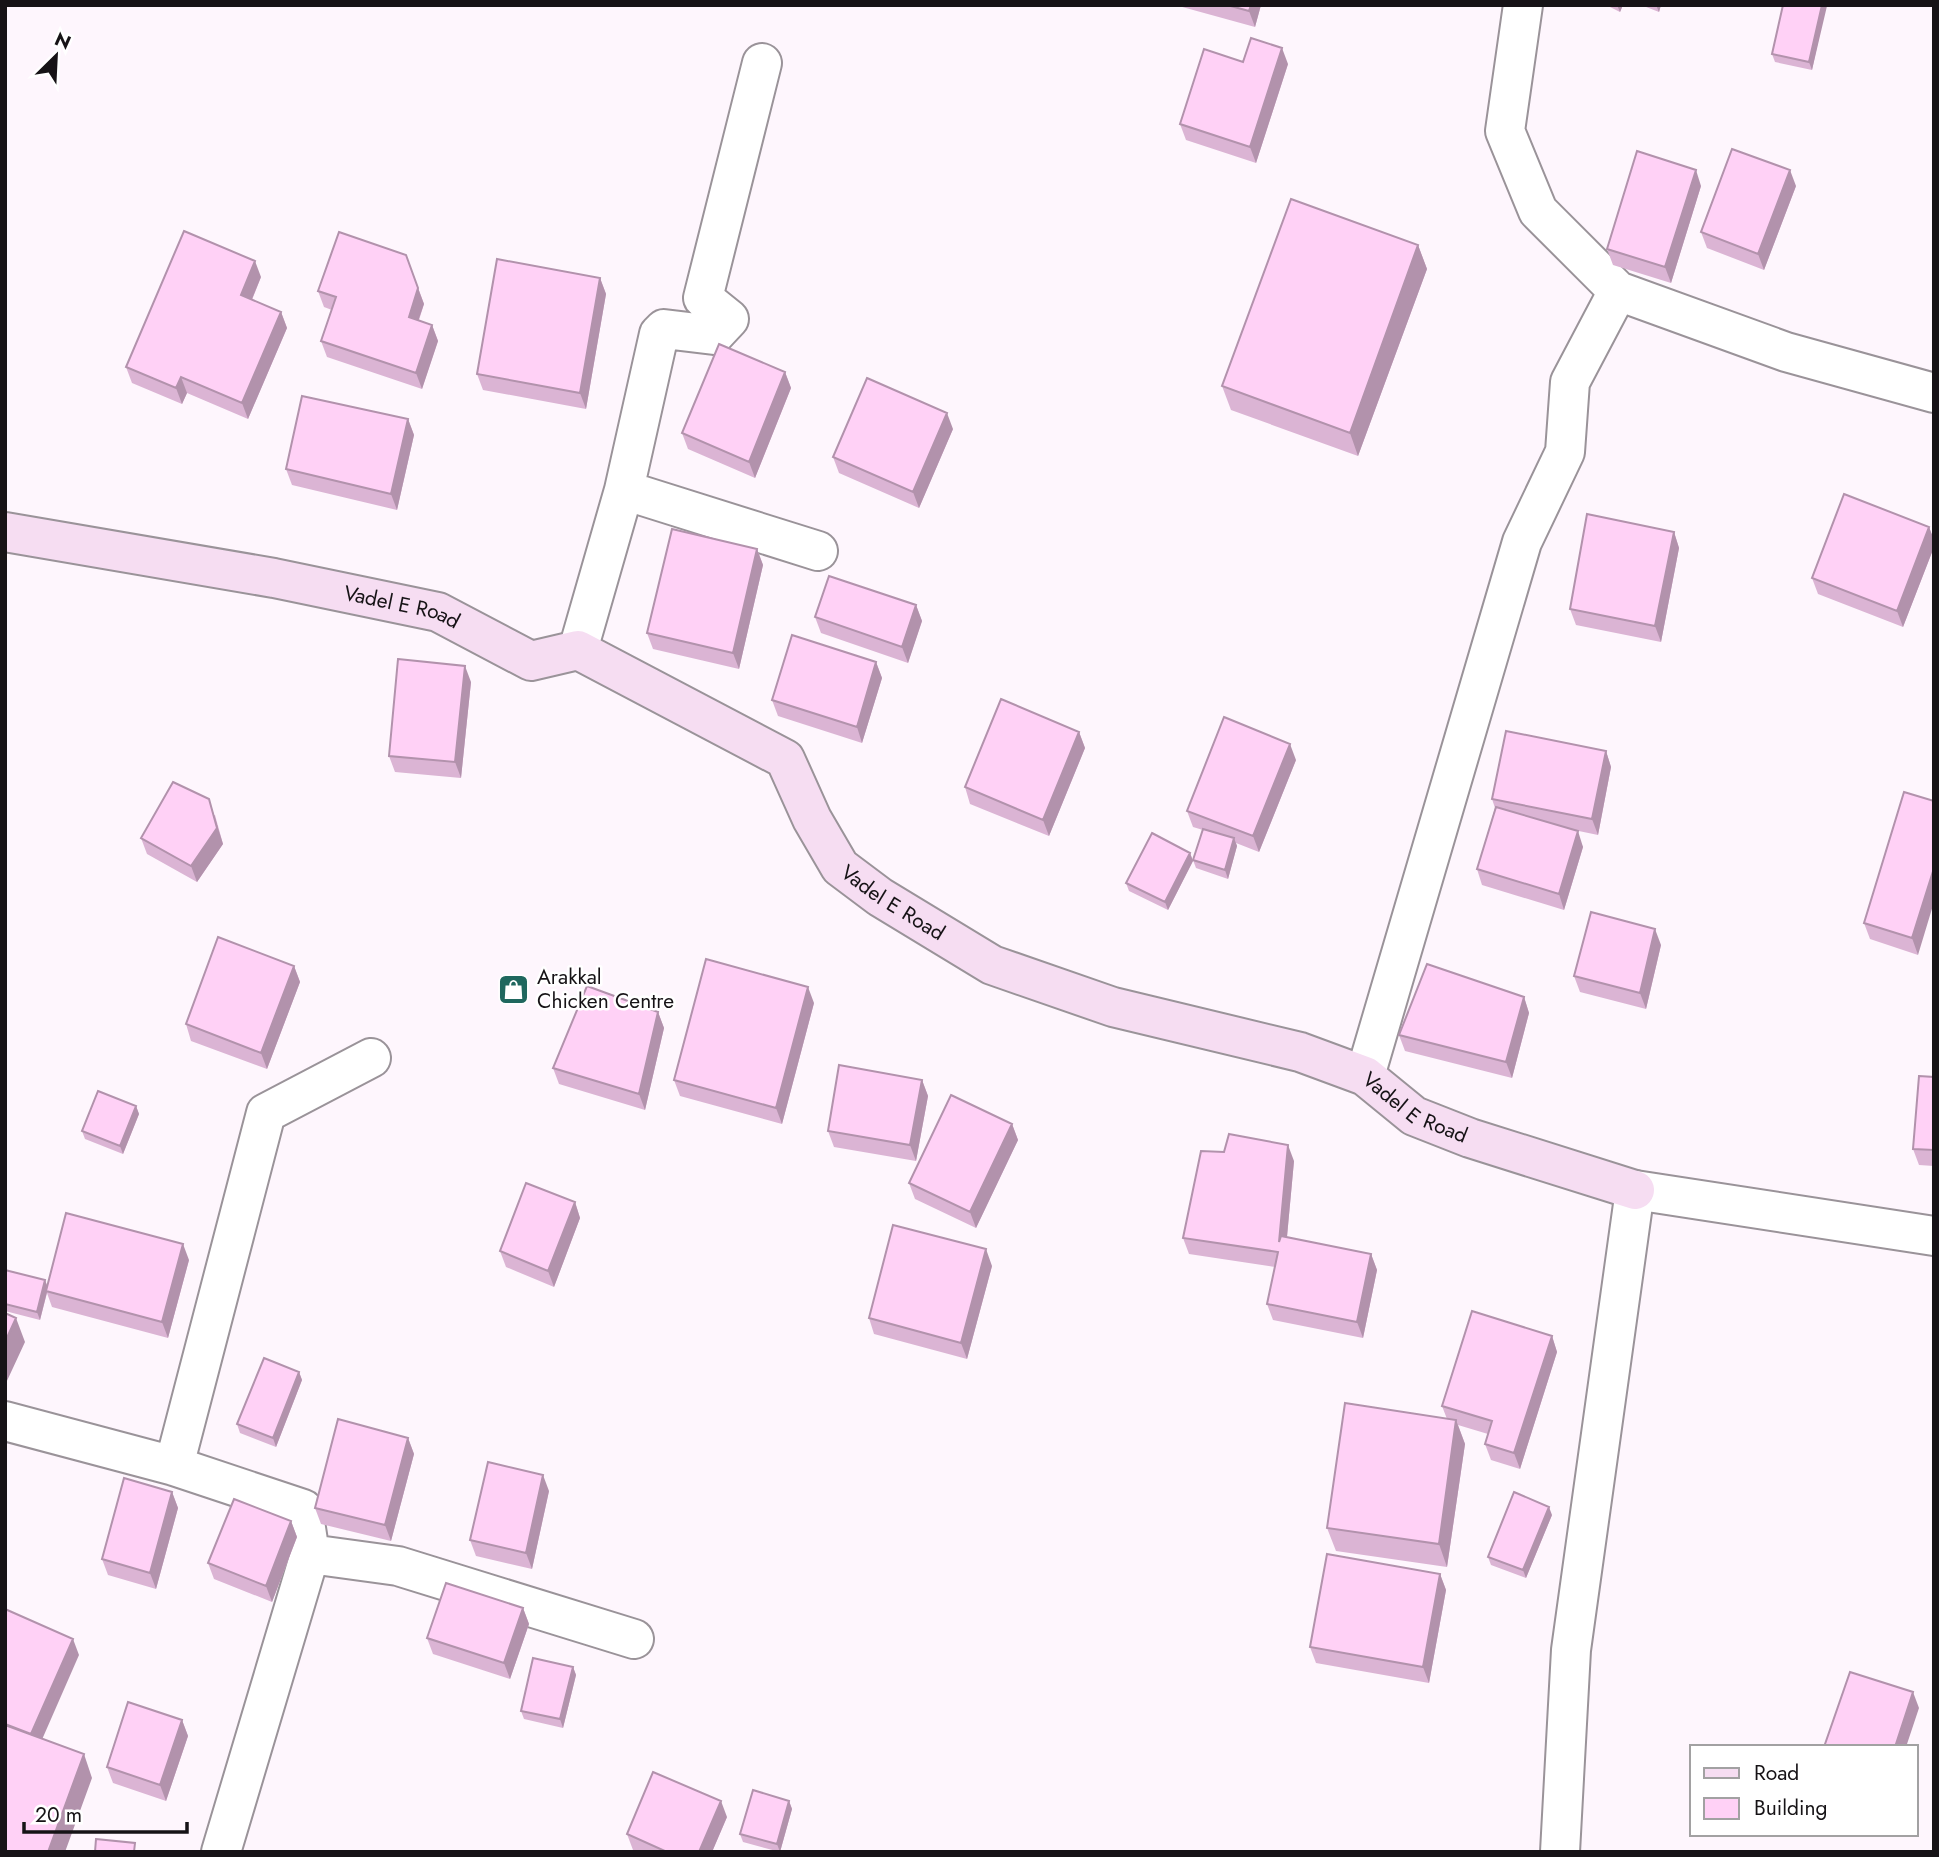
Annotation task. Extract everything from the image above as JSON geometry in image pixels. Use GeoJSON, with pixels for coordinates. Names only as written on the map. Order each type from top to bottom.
{"type":"FeatureCollection","features":[{"type":"Feature","properties":{"kind":"street"},"geometry":{"type":"LineString","coordinates":[[1523,5],[1505,131],[1538,211],[1618,291],[1786,352],[1934,393]]}},
{"type":"Feature","properties":{"kind":"street"},"geometry":{"type":"LineString","coordinates":[[578,650],[624,490],[659,334],[664,329],[714,335],[729,319],[703,298],[762,63]]}},
{"type":"Feature","properties":{"kind":"street"},"geometry":{"type":"LineString","coordinates":[[1365,1076],[1522,542],[1565,452],[1570,382],[1618,291]]}},
{"type":"Feature","properties":{"kind":"street"},"geometry":{"type":"LineString","coordinates":[[624,490],[818,551]]}},
{"type":"Feature","properties":{"kind":"street","name":"Vadel E Road"},"geometry":{"type":"LineString","coordinates":[[5,532],[274,578],[438,612],[531,662],[578,650],[785,759],[812,819],[840,867],[880,897],[992,965],[1113,1007],[1300,1052],[1365,1076],[1414,1116],[1469,1138],[1634,1190]]}},
{"type":"Feature","properties":{"kind":"street"},"geometry":{"type":"LineString","coordinates":[[174,1466],[266,1113],[371,1058]]}},
{"type":"Feature","properties":{"kind":"street"},"geometry":{"type":"LineString","coordinates":[[1560,1852],[1571,1650],[1634,1190],[1934,1236]]}},
{"type":"Feature","properties":{"kind":"street"},"geometry":{"type":"LineString","coordinates":[[5,1421],[174,1466],[303,1509],[310,1554],[221,1852]]}},
{"type":"Feature","properties":{"kind":"street"},"geometry":{"type":"LineString","coordinates":[[310,1554],[398,1566],[634,1639]]}},
{"type":"Feature","properties":{"kind":"building"},"geometry":{"type":"Polygon","coordinates":[[[1227,5],[1251,5],[1249,11],[1227,5]]]}},
{"type":"Feature","properties":{"kind":"building"},"geometry":{"type":"Polygon","coordinates":[[[1783,5],[1822,5],[1809,62],[1772,54],[1783,5]]]}},
{"type":"Feature","properties":{"kind":"building"},"geometry":{"type":"Polygon","coordinates":[[[1251,38],[1282,48],[1250,147],[1180,124],[1204,49],[1243,62],[1251,38]]]}},
{"type":"Feature","properties":{"kind":"building"},"geometry":{"type":"Polygon","coordinates":[[[1732,149],[1790,170],[1758,254],[1701,232],[1732,149]]]}},
{"type":"Feature","properties":{"kind":"building"},"geometry":{"type":"Polygon","coordinates":[[[1637,151],[1696,170],[1665,267],[1607,249],[1637,151]]]}},
{"type":"Feature","properties":{"kind":"building"},"geometry":{"type":"Polygon","coordinates":[[[1291,199],[1418,245],[1350,433],[1222,386],[1291,199]]]}},
{"type":"Feature","properties":{"kind":"building"},"geometry":{"type":"Polygon","coordinates":[[[184,231],[255,261],[241,295],[281,312],[242,403],[181,377],[176,388],[126,367],[184,231]]]}},
{"type":"Feature","properties":{"kind":"building"},"geometry":{"type":"Polygon","coordinates":[[[339,232],[406,255],[418,288],[409,317],[432,325],[416,373],[321,341],[336,297],[318,291],[339,232]]]}},
{"type":"Feature","properties":{"kind":"building"},"geometry":{"type":"Polygon","coordinates":[[[497,259],[600,278],[580,393],[477,374],[497,259]]]}},
{"type":"Feature","properties":{"kind":"building"},"geometry":{"type":"Polygon","coordinates":[[[719,344],[785,372],[749,462],[682,433],[719,344]]]}},
{"type":"Feature","properties":{"kind":"building"},"geometry":{"type":"Polygon","coordinates":[[[867,378],[947,413],[913,492],[833,457],[867,378]]]}},
{"type":"Feature","properties":{"kind":"building"},"geometry":{"type":"Polygon","coordinates":[[[302,396],[408,419],[391,494],[286,469],[302,396]]]}},
{"type":"Feature","properties":{"kind":"building"},"geometry":{"type":"Polygon","coordinates":[[[1844,494],[1929,527],[1897,611],[1812,578],[1844,494]]]}},
{"type":"Feature","properties":{"kind":"building"},"geometry":{"type":"Polygon","coordinates":[[[1587,514],[1674,532],[1655,626],[1570,609],[1587,514]]]}},
{"type":"Feature","properties":{"kind":"building"},"geometry":{"type":"Polygon","coordinates":[[[672,529],[757,549],[733,653],[647,633],[672,529]]]}},
{"type":"Feature","properties":{"kind":"building"},"geometry":{"type":"Polygon","coordinates":[[[829,576],[916,605],[902,647],[815,617],[829,576]]]}},
{"type":"Feature","properties":{"kind":"building"},"geometry":{"type":"Polygon","coordinates":[[[792,635],[876,662],[857,727],[772,700],[792,635]]]}},
{"type":"Feature","properties":{"kind":"building"},"geometry":{"type":"Polygon","coordinates":[[[398,659],[465,666],[455,762],[389,756],[398,659]]]}},
{"type":"Feature","properties":{"kind":"building"},"geometry":{"type":"Polygon","coordinates":[[[1001,699],[1079,732],[1043,820],[965,787],[1001,699]]]}},
{"type":"Feature","properties":{"kind":"building"},"geometry":{"type":"Polygon","coordinates":[[[1224,717],[1290,744],[1253,836],[1187,811],[1224,717]]]}},
{"type":"Feature","properties":{"kind":"building"},"geometry":{"type":"Polygon","coordinates":[[[1506,731],[1606,751],[1592,819],[1492,799],[1506,731]]]}},
{"type":"Feature","properties":{"kind":"building"},"geometry":{"type":"Polygon","coordinates":[[[173,782],[209,799],[217,828],[191,866],[141,838],[173,782]]]}},
{"type":"Feature","properties":{"kind":"building"},"geometry":{"type":"Polygon","coordinates":[[[1904,792],[1934,801],[1934,868],[1912,938],[1864,923],[1904,792]]]}},
{"type":"Feature","properties":{"kind":"building"},"geometry":{"type":"Polygon","coordinates":[[[1496,807],[1578,831],[1559,894],[1477,869],[1496,807]]]}},
{"type":"Feature","properties":{"kind":"building"},"geometry":{"type":"Polygon","coordinates":[[[1203,829],[1234,838],[1225,870],[1193,860],[1203,829]]]}},
{"type":"Feature","properties":{"kind":"building"},"geometry":{"type":"Polygon","coordinates":[[[1152,833],[1190,853],[1165,902],[1126,883],[1152,833]]]}},
{"type":"Feature","properties":{"kind":"building"},"geometry":{"type":"Polygon","coordinates":[[[1591,912],[1655,929],[1640,993],[1574,976],[1591,912]]]}},
{"type":"Feature","properties":{"kind":"building"},"geometry":{"type":"Polygon","coordinates":[[[218,937],[294,966],[261,1053],[186,1024],[218,937]]]}},
{"type":"Feature","properties":{"kind":"building"},"geometry":{"type":"Polygon","coordinates":[[[706,959],[808,987],[776,1108],[674,1080],[706,959]]]}},
{"type":"Feature","properties":{"kind":"building"},"geometry":{"type":"Polygon","coordinates":[[[1427,964],[1524,997],[1506,1062],[1399,1035],[1427,964]]]}},
{"type":"Feature","properties":{"kind":"building"},"geometry":{"type":"Polygon","coordinates":[[[587,986],[658,1012],[639,1094],[553,1068],[587,986]]]}},
{"type":"Feature","properties":{"kind":"building"},"geometry":{"type":"Polygon","coordinates":[[[839,1065],[922,1080],[910,1145],[828,1131],[839,1065]]]}},
{"type":"Feature","properties":{"kind":"building"},"geometry":{"type":"Polygon","coordinates":[[[1919,1076],[1934,1077],[1934,1150],[1913,1149],[1919,1076]]]}},
{"type":"Feature","properties":{"kind":"building"},"geometry":{"type":"Polygon","coordinates":[[[98,1091],[136,1106],[120,1146],[82,1131],[98,1091]]]}},
{"type":"Feature","properties":{"kind":"building"},"geometry":{"type":"Polygon","coordinates":[[[951,1095],[1012,1124],[970,1212],[909,1183],[951,1095]]]}},
{"type":"Feature","properties":{"kind":"building"},"geometry":{"type":"Polygon","coordinates":[[[1229,1134],[1288,1145],[1279,1242],[1281,1236],[1371,1254],[1357,1322],[1267,1304],[1278,1252],[1183,1238],[1201,1151],[1224,1152],[1229,1134]]]}},
{"type":"Feature","properties":{"kind":"building"},"geometry":{"type":"Polygon","coordinates":[[[526,1183],[575,1202],[548,1271],[500,1251],[526,1183]]]}},
{"type":"Feature","properties":{"kind":"building"},"geometry":{"type":"Polygon","coordinates":[[[66,1213],[183,1244],[162,1322],[46,1291],[66,1213]]]}},
{"type":"Feature","properties":{"kind":"building"},"geometry":{"type":"Polygon","coordinates":[[[893,1225],[986,1249],[961,1343],[869,1318],[893,1225]]]}},
{"type":"Feature","properties":{"kind":"building"},"geometry":{"type":"Polygon","coordinates":[[[5,1270],[45,1280],[37,1312],[5,1304],[5,1270]]]}},
{"type":"Feature","properties":{"kind":"building"},"geometry":{"type":"Polygon","coordinates":[[[1472,1311],[1552,1336],[1514,1453],[1485,1444],[1492,1421],[1442,1406],[1472,1311]]]}},
{"type":"Feature","properties":{"kind":"building"},"geometry":{"type":"Polygon","coordinates":[[[5,1313],[16,1318],[5,1342],[5,1313]]]}},
{"type":"Feature","properties":{"kind":"building"},"geometry":{"type":"Polygon","coordinates":[[[264,1358],[299,1372],[273,1438],[237,1424],[264,1358]]]}},
{"type":"Feature","properties":{"kind":"building"},"geometry":{"type":"Polygon","coordinates":[[[1345,1403],[1456,1420],[1439,1544],[1327,1528],[1345,1403]]]}},
{"type":"Feature","properties":{"kind":"building"},"geometry":{"type":"Polygon","coordinates":[[[338,1419],[408,1438],[385,1525],[315,1508],[338,1419]]]}},
{"type":"Feature","properties":{"kind":"building"},"geometry":{"type":"Polygon","coordinates":[[[488,1462],[543,1475],[526,1553],[470,1540],[488,1462]]]}},
{"type":"Feature","properties":{"kind":"building"},"geometry":{"type":"Polygon","coordinates":[[[124,1478],[172,1492],[150,1573],[102,1559],[124,1478]]]}},
{"type":"Feature","properties":{"kind":"building"},"geometry":{"type":"Polygon","coordinates":[[[1514,1492],[1549,1507],[1523,1570],[1488,1557],[1514,1492]]]}},
{"type":"Feature","properties":{"kind":"building"},"geometry":{"type":"Polygon","coordinates":[[[234,1499],[291,1521],[266,1586],[208,1563],[234,1499]]]}},
{"type":"Feature","properties":{"kind":"building"},"geometry":{"type":"Polygon","coordinates":[[[1327,1554],[1440,1574],[1423,1667],[1310,1647],[1327,1554]]]}},
{"type":"Feature","properties":{"kind":"building"},"geometry":{"type":"Polygon","coordinates":[[[446,1583],[523,1608],[504,1663],[427,1638],[446,1583]]]}},
{"type":"Feature","properties":{"kind":"building"},"geometry":{"type":"Polygon","coordinates":[[[5,1609],[73,1639],[31,1734],[5,1724],[5,1609]]]}},
{"type":"Feature","properties":{"kind":"building"},"geometry":{"type":"Polygon","coordinates":[[[533,1658],[573,1667],[560,1719],[521,1711],[533,1658]]]}},
{"type":"Feature","properties":{"kind":"building"},"geometry":{"type":"Polygon","coordinates":[[[1850,1672],[1913,1692],[1896,1745],[1825,1745],[1850,1672]]]}},
{"type":"Feature","properties":{"kind":"building"},"geometry":{"type":"Polygon","coordinates":[[[128,1702],[182,1720],[160,1785],[107,1767],[128,1702]]]}},
{"type":"Feature","properties":{"kind":"building"},"geometry":{"type":"Polygon","coordinates":[[[5,1725],[84,1754],[48,1852],[5,1852],[5,1725]]]}},
{"type":"Feature","properties":{"kind":"building"},"geometry":{"type":"Polygon","coordinates":[[[653,1772],[721,1801],[699,1852],[667,1852],[627,1834],[653,1772]]]}},
{"type":"Feature","properties":{"kind":"building"},"geometry":{"type":"Polygon","coordinates":[[[753,1790],[789,1801],[777,1844],[740,1834],[753,1790]]]}},
{"type":"Feature","properties":{"kind":"building"},"geometry":{"type":"Polygon","coordinates":[[[96,1839],[135,1843],[134,1852],[95,1852],[96,1839]]]}},
{"type":"Feature","properties":{"kind":"place","name":"Arakkal Chicken Centre"},"geometry":{"type":"Point","coordinates":[514,989]}}]}
